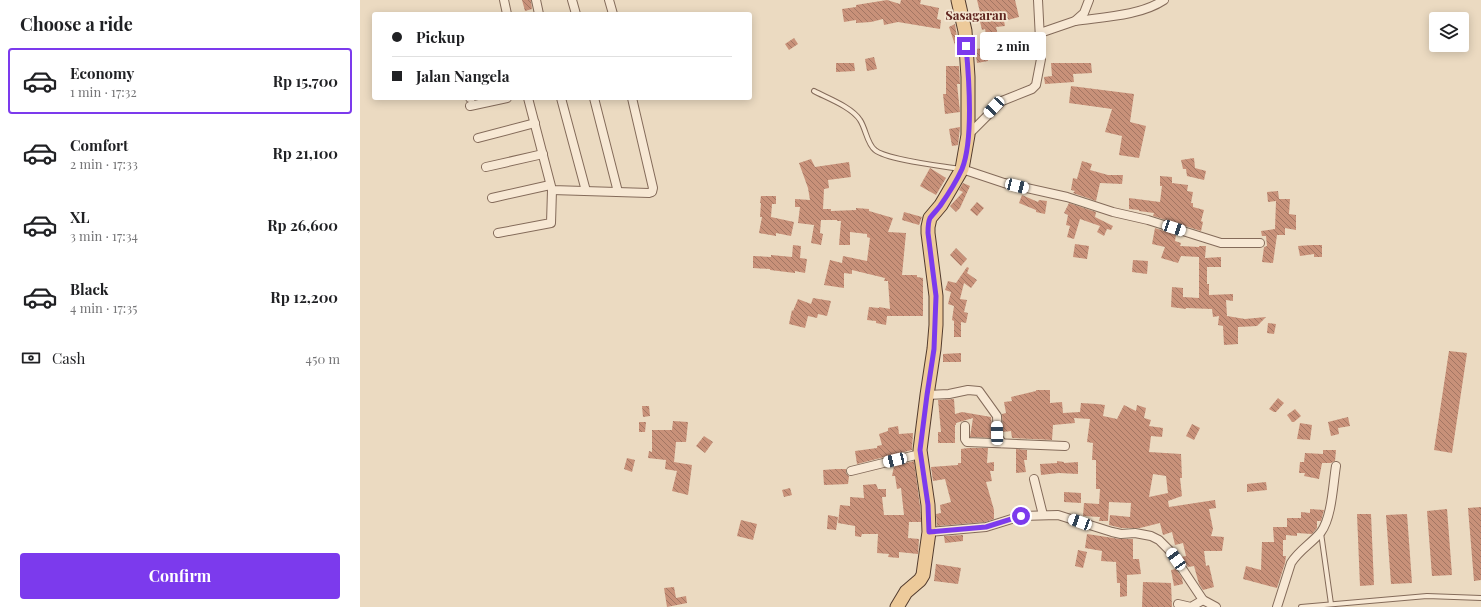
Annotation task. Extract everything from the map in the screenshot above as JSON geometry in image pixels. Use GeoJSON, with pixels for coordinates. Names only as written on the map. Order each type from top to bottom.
{"type":"FeatureCollection","features":[{"type":"Feature","properties":{"kind":"main road"},"geometry":{"type":"LineString","coordinates":[[896,607],[906,592],[920,580],[923,575],[929,532],[928,505],[920,454],[934,349],[936,318],[936,296],[928,227],[930,218],[941,205],[962,169],[968,135],[968,77],[964,31],[958,0]]}},
{"type":"Feature","properties":{"kind":"street"},"geometry":{"type":"LineString","coordinates":[[504,0],[507,12]]}},
{"type":"Feature","properties":{"kind":"street"},"geometry":{"type":"LineString","coordinates":[[536,0],[539,12]]}},
{"type":"Feature","properties":{"kind":"street"},"geometry":{"type":"LineString","coordinates":[[572,0],[575,12]]}},
{"type":"Feature","properties":{"kind":"street"},"geometry":{"type":"LineString","coordinates":[[609,0],[612,12]]}},
{"type":"Feature","properties":{"kind":"street"},"geometry":{"type":"LineString","coordinates":[[968,135],[1002,101],[1027,92],[1036,85],[1041,59],[1038,0]]}},
{"type":"Feature","properties":{"kind":"street"},"geometry":{"type":"LineString","coordinates":[[1074,21],[1084,13],[1089,0]]}},
{"type":"Feature","properties":{"kind":"street"},"geometry":{"type":"LineString","coordinates":[[1040,33],[1074,21],[1141,11],[1157,5],[1164,0]]}},
{"type":"Feature","properties":{"kind":"street"},"geometry":{"type":"LineString","coordinates":[[470,101],[482,100]]}},
{"type":"Feature","properties":{"kind":"street"},"geometry":{"type":"LineString","coordinates":[[498,233],[551,223],[551,187],[529,100]]}},
{"type":"Feature","properties":{"kind":"street"},"geometry":{"type":"LineString","coordinates":[[562,100],[586,191]]}},
{"type":"Feature","properties":{"kind":"street"},"geometry":{"type":"LineString","coordinates":[[595,100],[618,192]]}},
{"type":"Feature","properties":{"kind":"street"},"geometry":{"type":"LineString","coordinates":[[492,198],[551,187],[586,191],[652,192],[653,188],[632,100]]}},
{"type":"Feature","properties":{"kind":"street"},"geometry":{"type":"LineString","coordinates":[[478,138],[535,123]]}},
{"type":"Feature","properties":{"kind":"street"},"geometry":{"type":"LineString","coordinates":[[486,167],[543,154]]}},
{"type":"Feature","properties":{"kind":"street"},"geometry":{"type":"LineString","coordinates":[[962,169],[1004,183],[1067,197],[1113,212],[1148,220],[1221,243],[1260,243]]}},
{"type":"Feature","properties":{"kind":"street"},"geometry":{"type":"LineString","coordinates":[[927,395],[949,394],[968,390],[981,393],[997,416],[998,437],[1002,444]]}},
{"type":"Feature","properties":{"kind":"street"},"geometry":{"type":"LineString","coordinates":[[965,426],[965,440],[967,442],[1065,446]]}},
{"type":"Feature","properties":{"kind":"street"},"geometry":{"type":"LineString","coordinates":[[851,471],[920,454]]}},
{"type":"Feature","properties":{"kind":"street"},"geometry":{"type":"LineString","coordinates":[[1277,607],[1291,562],[1325,525],[1336,466]]}},
{"type":"Feature","properties":{"kind":"street"},"geometry":{"type":"LineString","coordinates":[[1034,479],[1043,515]]}},
{"type":"Feature","properties":{"kind":"street"},"geometry":{"type":"LineString","coordinates":[[929,532],[986,527],[1021,516],[1043,515],[1062,516],[1112,532],[1146,535],[1159,540],[1171,552],[1202,600],[1216,607]]}},
{"type":"Feature","properties":{"kind":"street"},"geometry":{"type":"LineString","coordinates":[[1178,604],[1191,607],[1202,600]]}},
{"type":"Feature","properties":{"kind":"lane"},"geometry":{"type":"LineString","coordinates":[[814,91],[853,112],[861,121],[874,150],[900,159],[962,169]]}},
{"type":"Feature","properties":{"kind":"lane"},"geometry":{"type":"LineString","coordinates":[[1320,532],[1331,604]]}},
{"type":"Feature","properties":{"kind":"lane"},"geometry":{"type":"LineString","coordinates":[[1301,607],[1427,596],[1481,598]]}},
{"type":"Feature","properties":{"kind":"building"},"geometry":{"type":"Polygon","coordinates":[[[522,0],[531,0],[532,9],[525,11],[522,0]]]}},
{"type":"Feature","properties":{"kind":"building"},"geometry":{"type":"Polygon","coordinates":[[[887,0],[900,4],[901,0],[921,0],[920,4],[939,8],[937,19],[941,20],[940,29],[898,22],[884,25],[883,19],[871,22],[856,23],[856,20],[844,22],[842,9],[887,0]]]}},
{"type":"Feature","properties":{"kind":"building"},"geometry":{"type":"Polygon","coordinates":[[[977,0],[1015,0],[1019,17],[1004,21],[1005,26],[996,27],[1000,44],[989,47],[985,29],[982,30],[977,0]]]}},
{"type":"Feature","properties":{"kind":"building"},"geometry":{"type":"Polygon","coordinates":[[[955,24],[958,44],[955,45],[949,27],[955,24]]]}},
{"type":"Feature","properties":{"kind":"building"},"geometry":{"type":"Polygon","coordinates":[[[794,38],[798,44],[789,50],[785,44],[794,38]]]}},
{"type":"Feature","properties":{"kind":"building"},"geometry":{"type":"Polygon","coordinates":[[[986,48],[988,61],[977,63],[975,49],[986,48]]]}},
{"type":"Feature","properties":{"kind":"building"},"geometry":{"type":"Polygon","coordinates":[[[874,57],[877,69],[867,71],[865,59],[874,57]]]}},
{"type":"Feature","properties":{"kind":"building"},"geometry":{"type":"Polygon","coordinates":[[[836,63],[854,63],[855,71],[836,72],[836,63]]]}},
{"type":"Feature","properties":{"kind":"building"},"geometry":{"type":"Polygon","coordinates":[[[1051,63],[1091,63],[1092,73],[1073,74],[1074,82],[1045,84],[1044,77],[1052,76],[1051,63]]]}},
{"type":"Feature","properties":{"kind":"building"},"geometry":{"type":"Polygon","coordinates":[[[946,66],[959,66],[960,84],[957,84],[960,112],[945,114],[943,94],[946,94],[946,66]]]}},
{"type":"Feature","properties":{"kind":"building"},"geometry":{"type":"Polygon","coordinates":[[[1071,86],[1134,94],[1130,122],[1146,126],[1139,158],[1119,155],[1122,136],[1105,132],[1112,109],[1069,103],[1071,86]]]}},
{"type":"Feature","properties":{"kind":"building"},"geometry":{"type":"Polygon","coordinates":[[[960,127],[958,145],[952,146],[949,129],[960,127]]]}},
{"type":"Feature","properties":{"kind":"building"},"geometry":{"type":"Polygon","coordinates":[[[1194,158],[1195,168],[1206,171],[1204,180],[1187,176],[1186,169],[1183,169],[1181,160],[1194,158]]]}},
{"type":"Feature","properties":{"kind":"building"},"geometry":{"type":"Polygon","coordinates":[[[811,159],[815,167],[849,162],[851,177],[828,180],[829,188],[824,189],[823,209],[831,209],[831,211],[856,210],[856,208],[869,209],[869,211],[893,218],[888,232],[906,233],[902,275],[917,275],[917,277],[923,278],[923,316],[887,316],[886,325],[876,323],[876,321],[867,320],[869,307],[890,309],[888,281],[884,281],[885,278],[852,270],[852,274],[844,273],[844,288],[824,285],[830,260],[842,263],[843,256],[867,261],[870,238],[867,237],[867,234],[850,232],[850,245],[839,245],[841,221],[821,220],[820,233],[823,234],[821,245],[811,243],[814,225],[798,223],[800,207],[795,207],[795,199],[810,200],[808,188],[799,163],[811,159]]]}},
{"type":"Feature","properties":{"kind":"building"},"geometry":{"type":"Polygon","coordinates":[[[1082,161],[1092,164],[1090,170],[1108,175],[1123,175],[1122,184],[1100,183],[1096,201],[1073,193],[1075,191],[1071,190],[1073,178],[1077,179],[1082,161]]]}},
{"type":"Feature","properties":{"kind":"building"},"geometry":{"type":"Polygon","coordinates":[[[930,168],[946,178],[936,195],[920,186],[930,168]]]}},
{"type":"Feature","properties":{"kind":"building"},"geometry":{"type":"Polygon","coordinates":[[[1160,176],[1172,177],[1172,183],[1188,185],[1187,191],[1193,192],[1191,203],[1193,203],[1193,207],[1204,210],[1201,221],[1203,222],[1201,231],[1153,216],[1154,213],[1129,209],[1129,198],[1160,202],[1162,186],[1160,186],[1160,176]]]}},
{"type":"Feature","properties":{"kind":"building"},"geometry":{"type":"Polygon","coordinates":[[[963,183],[970,186],[960,208],[956,212],[950,206],[963,192],[959,190],[963,183]]]}},
{"type":"Feature","properties":{"kind":"building"},"geometry":{"type":"Polygon","coordinates":[[[1278,191],[1279,199],[1290,199],[1289,214],[1296,215],[1296,230],[1285,228],[1285,235],[1277,235],[1273,263],[1262,262],[1264,247],[1267,246],[1266,236],[1262,236],[1261,231],[1275,229],[1276,201],[1268,202],[1267,192],[1278,191]]]}},
{"type":"Feature","properties":{"kind":"building"},"geometry":{"type":"Polygon","coordinates":[[[1022,195],[1038,202],[1039,200],[1047,201],[1045,214],[1036,212],[1036,210],[1019,203],[1022,195]]]}},
{"type":"Feature","properties":{"kind":"building"},"geometry":{"type":"Polygon","coordinates":[[[761,196],[776,196],[776,204],[772,204],[771,217],[794,222],[791,236],[776,233],[776,236],[759,233],[762,217],[760,217],[761,196]]]}},
{"type":"Feature","properties":{"kind":"building"},"geometry":{"type":"Polygon","coordinates":[[[977,202],[984,208],[977,216],[970,210],[977,202]]]}},
{"type":"Feature","properties":{"kind":"building"},"geometry":{"type":"Polygon","coordinates":[[[1069,203],[1096,212],[1095,217],[1113,226],[1111,230],[1107,229],[1104,236],[1097,232],[1100,226],[1080,219],[1074,239],[1067,237],[1070,226],[1066,225],[1068,215],[1064,213],[1069,203]]]}},
{"type":"Feature","properties":{"kind":"building"},"geometry":{"type":"Polygon","coordinates":[[[904,212],[922,217],[919,225],[902,220],[904,212]]]}},
{"type":"Feature","properties":{"kind":"building"},"geometry":{"type":"Polygon","coordinates":[[[1155,228],[1176,235],[1175,241],[1181,243],[1180,246],[1206,246],[1205,258],[1221,257],[1221,267],[1207,267],[1207,284],[1209,284],[1209,295],[1233,294],[1233,301],[1226,300],[1227,316],[1245,319],[1266,317],[1257,326],[1238,327],[1238,344],[1224,345],[1223,326],[1218,325],[1219,316],[1213,317],[1212,309],[1186,309],[1171,307],[1172,287],[1183,288],[1183,297],[1199,298],[1199,257],[1181,256],[1178,263],[1161,258],[1165,247],[1152,244],[1155,228]]]}},
{"type":"Feature","properties":{"kind":"building"},"geometry":{"type":"Polygon","coordinates":[[[1075,244],[1089,246],[1087,259],[1073,257],[1075,244]]]}},
{"type":"Feature","properties":{"kind":"building"},"geometry":{"type":"Polygon","coordinates":[[[793,245],[801,246],[800,258],[807,259],[805,273],[753,268],[753,256],[771,257],[771,255],[792,257],[793,245]]]}},
{"type":"Feature","properties":{"kind":"building"},"geometry":{"type":"Polygon","coordinates":[[[1322,245],[1322,257],[1314,257],[1314,254],[1300,256],[1298,246],[1322,245]]]}},
{"type":"Feature","properties":{"kind":"building"},"geometry":{"type":"Polygon","coordinates":[[[956,248],[967,259],[961,266],[950,255],[956,248]]]}},
{"type":"Feature","properties":{"kind":"building"},"geometry":{"type":"Polygon","coordinates":[[[1133,260],[1148,261],[1147,274],[1132,272],[1133,260]]]}},
{"type":"Feature","properties":{"kind":"building"},"geometry":{"type":"Polygon","coordinates":[[[967,267],[969,268],[967,273],[977,280],[971,288],[964,283],[960,299],[967,300],[964,312],[968,313],[966,323],[961,322],[961,337],[954,337],[954,321],[952,320],[954,306],[948,304],[951,292],[945,290],[948,281],[956,283],[967,267]]]}},
{"type":"Feature","properties":{"kind":"building"},"geometry":{"type":"Polygon","coordinates":[[[813,298],[831,301],[827,316],[818,314],[817,318],[808,316],[805,328],[789,324],[792,310],[793,311],[798,299],[811,304],[813,298]]]}},
{"type":"Feature","properties":{"kind":"building"},"geometry":{"type":"Polygon","coordinates":[[[1268,323],[1276,324],[1274,334],[1267,333],[1268,323]]]}},
{"type":"Feature","properties":{"kind":"building"},"geometry":{"type":"Polygon","coordinates":[[[1449,351],[1467,353],[1452,453],[1434,450],[1449,351]]]}},
{"type":"Feature","properties":{"kind":"building"},"geometry":{"type":"Polygon","coordinates":[[[961,353],[961,362],[943,362],[943,354],[961,353]]]}},
{"type":"Feature","properties":{"kind":"building"},"geometry":{"type":"Polygon","coordinates":[[[1050,390],[1050,403],[1062,402],[1063,413],[1080,412],[1081,403],[1097,404],[1105,405],[1103,416],[1117,419],[1124,405],[1136,411],[1137,405],[1146,408],[1144,418],[1151,420],[1149,426],[1163,428],[1162,437],[1151,436],[1149,452],[1181,454],[1182,478],[1180,478],[1182,496],[1168,501],[1169,507],[1215,500],[1216,508],[1209,509],[1213,529],[1211,536],[1224,537],[1222,551],[1204,551],[1206,566],[1209,565],[1214,587],[1203,590],[1199,584],[1194,566],[1188,567],[1181,557],[1186,556],[1183,543],[1175,545],[1172,532],[1163,535],[1160,523],[1140,528],[1121,528],[1109,525],[1110,515],[1130,517],[1131,503],[1109,502],[1108,521],[1099,521],[1100,517],[1083,516],[1084,503],[1099,504],[1100,489],[1096,489],[1096,460],[1092,460],[1093,443],[1087,442],[1090,419],[1074,418],[1075,423],[1053,425],[1052,440],[1012,438],[1011,431],[1003,432],[1002,414],[1006,413],[1004,402],[1012,401],[1011,397],[1036,391],[1050,390]],[[1153,474],[1149,497],[1168,493],[1166,476],[1153,474]]]}},
{"type":"Feature","properties":{"kind":"building"},"geometry":{"type":"Polygon","coordinates":[[[1278,398],[1284,403],[1276,412],[1274,412],[1269,409],[1278,398]]]}},
{"type":"Feature","properties":{"kind":"building"},"geometry":{"type":"Polygon","coordinates":[[[954,399],[955,414],[962,412],[991,417],[993,438],[970,437],[973,418],[956,423],[955,443],[938,443],[938,432],[941,432],[938,400],[954,399]]]}},
{"type":"Feature","properties":{"kind":"building"},"geometry":{"type":"Polygon","coordinates":[[[642,406],[649,406],[650,416],[643,417],[642,406]]]}},
{"type":"Feature","properties":{"kind":"building"},"geometry":{"type":"Polygon","coordinates":[[[1295,409],[1301,416],[1292,422],[1287,415],[1295,409]]]}},
{"type":"Feature","properties":{"kind":"building"},"geometry":{"type":"Polygon","coordinates":[[[1348,417],[1350,426],[1338,428],[1339,434],[1331,436],[1328,422],[1348,417]]]}},
{"type":"Feature","properties":{"kind":"building"},"geometry":{"type":"Polygon","coordinates":[[[673,421],[688,422],[686,442],[676,442],[674,462],[692,465],[688,495],[672,491],[677,471],[665,469],[666,460],[648,458],[649,451],[652,452],[652,430],[672,430],[673,421]]]}},
{"type":"Feature","properties":{"kind":"building"},"geometry":{"type":"Polygon","coordinates":[[[639,422],[646,422],[645,432],[639,432],[639,422]]]}},
{"type":"Feature","properties":{"kind":"building"},"geometry":{"type":"Polygon","coordinates":[[[1300,423],[1312,425],[1310,440],[1297,439],[1300,423]]]}},
{"type":"Feature","properties":{"kind":"building"},"geometry":{"type":"Polygon","coordinates":[[[1192,424],[1200,428],[1194,440],[1186,436],[1192,424]]]}},
{"type":"Feature","properties":{"kind":"building"},"geometry":{"type":"Polygon","coordinates":[[[898,426],[899,434],[913,433],[912,450],[857,464],[855,451],[877,448],[877,446],[882,445],[879,434],[888,431],[888,428],[898,426]]]}},
{"type":"Feature","properties":{"kind":"building"},"geometry":{"type":"Polygon","coordinates":[[[704,436],[713,442],[705,453],[696,446],[704,436]]]}},
{"type":"Feature","properties":{"kind":"building"},"geometry":{"type":"Polygon","coordinates":[[[988,448],[987,463],[994,462],[994,471],[990,471],[992,481],[986,482],[994,510],[994,519],[985,522],[937,526],[936,514],[941,513],[940,505],[951,502],[945,479],[933,481],[931,467],[958,465],[958,463],[961,463],[961,449],[988,448]]]}},
{"type":"Feature","properties":{"kind":"building"},"geometry":{"type":"Polygon","coordinates":[[[1016,449],[1027,450],[1027,460],[1024,460],[1026,472],[1016,473],[1016,449]]]}},
{"type":"Feature","properties":{"kind":"building"},"geometry":{"type":"Polygon","coordinates":[[[1323,450],[1336,450],[1335,461],[1331,463],[1322,463],[1319,479],[1304,476],[1305,473],[1299,473],[1300,462],[1304,462],[1305,453],[1323,454],[1323,450]]]}},
{"type":"Feature","properties":{"kind":"building"},"geometry":{"type":"Polygon","coordinates":[[[627,458],[635,460],[632,472],[624,469],[627,458]]]}},
{"type":"Feature","properties":{"kind":"building"},"geometry":{"type":"Polygon","coordinates":[[[914,461],[921,522],[909,522],[908,538],[919,539],[918,554],[899,552],[899,558],[888,557],[889,554],[877,553],[878,534],[862,534],[861,537],[855,536],[855,526],[838,523],[840,505],[850,506],[850,497],[864,498],[863,485],[876,484],[878,489],[886,489],[886,497],[882,497],[884,515],[904,515],[901,488],[897,489],[895,476],[892,476],[894,466],[914,461]]]}},
{"type":"Feature","properties":{"kind":"building"},"geometry":{"type":"Polygon","coordinates":[[[1057,461],[1064,463],[1078,462],[1078,474],[1059,473],[1041,475],[1040,464],[1057,463],[1057,461]]]}},
{"type":"Feature","properties":{"kind":"building"},"geometry":{"type":"Polygon","coordinates":[[[846,469],[846,473],[849,476],[848,484],[824,485],[823,470],[846,469]]]}},
{"type":"Feature","properties":{"kind":"building"},"geometry":{"type":"Polygon","coordinates":[[[1266,482],[1267,490],[1247,492],[1247,484],[1266,482]]]}},
{"type":"Feature","properties":{"kind":"building"},"geometry":{"type":"Polygon","coordinates":[[[790,488],[792,495],[784,497],[782,490],[790,488]]]}},
{"type":"Feature","properties":{"kind":"building"},"geometry":{"type":"Polygon","coordinates":[[[1064,492],[1081,493],[1081,503],[1064,502],[1064,492]]]}},
{"type":"Feature","properties":{"kind":"building"},"geometry":{"type":"Polygon","coordinates":[[[1481,507],[1481,580],[1474,581],[1468,508],[1481,507]]]}},
{"type":"Feature","properties":{"kind":"building"},"geometry":{"type":"Polygon","coordinates":[[[1310,509],[1324,510],[1321,521],[1317,521],[1317,528],[1312,534],[1297,533],[1297,536],[1286,535],[1286,540],[1283,540],[1283,556],[1286,556],[1285,563],[1277,588],[1243,579],[1246,566],[1261,570],[1262,542],[1274,542],[1273,527],[1287,527],[1287,518],[1301,518],[1301,512],[1310,513],[1310,509]]]}},
{"type":"Feature","properties":{"kind":"building"},"geometry":{"type":"Polygon","coordinates":[[[1447,509],[1452,575],[1432,576],[1427,511],[1447,509]]]}},
{"type":"Feature","properties":{"kind":"building"},"geometry":{"type":"Polygon","coordinates":[[[1357,514],[1371,514],[1374,585],[1360,586],[1357,514]]]}},
{"type":"Feature","properties":{"kind":"building"},"geometry":{"type":"Polygon","coordinates":[[[1407,514],[1412,583],[1391,584],[1386,515],[1407,514]]]}},
{"type":"Feature","properties":{"kind":"building"},"geometry":{"type":"Polygon","coordinates":[[[828,515],[838,517],[836,530],[827,529],[828,515]]]}},
{"type":"Feature","properties":{"kind":"building"},"geometry":{"type":"Polygon","coordinates":[[[741,520],[757,524],[753,540],[737,536],[741,520]]]}},
{"type":"Feature","properties":{"kind":"building"},"geometry":{"type":"Polygon","coordinates":[[[1087,534],[1120,539],[1133,539],[1133,559],[1139,559],[1141,574],[1127,575],[1127,596],[1120,597],[1120,583],[1117,583],[1116,562],[1101,561],[1102,551],[1085,548],[1087,534]]]}},
{"type":"Feature","properties":{"kind":"building"},"geometry":{"type":"Polygon","coordinates":[[[963,535],[963,541],[945,543],[944,536],[963,535]]]}},
{"type":"Feature","properties":{"kind":"building"},"geometry":{"type":"Polygon","coordinates":[[[1078,550],[1087,552],[1083,568],[1075,566],[1078,550]]]}},
{"type":"Feature","properties":{"kind":"building"},"geometry":{"type":"Polygon","coordinates":[[[936,564],[961,568],[958,584],[934,581],[936,564]]]}},
{"type":"Feature","properties":{"kind":"building"},"geometry":{"type":"Polygon","coordinates":[[[1176,569],[1182,578],[1183,584],[1174,586],[1171,570],[1176,569]]]}},
{"type":"Feature","properties":{"kind":"building"},"geometry":{"type":"Polygon","coordinates":[[[1143,582],[1171,583],[1172,607],[1142,607],[1143,582]]]}},
{"type":"Feature","properties":{"kind":"building"},"geometry":{"type":"Polygon","coordinates":[[[674,587],[676,598],[686,596],[687,603],[667,607],[664,588],[674,587]]]}},
{"type":"Feature","properties":{"kind":"district","name":"Sasagaran"},"geometry":{"type":"Point","coordinates":[976,14]}},
{"type":"Feature","properties":{"kind":"route"},"geometry":{"type":"LineString","coordinates":[[966,46],[968,77],[968,135],[965,158],[962,169],[941,205],[930,218],[928,227],[934,271],[936,325],[920,454],[928,505],[929,532],[986,527],[1021,516]]}}]}
